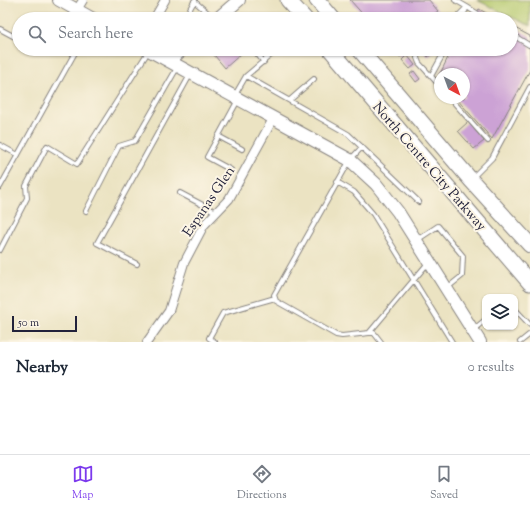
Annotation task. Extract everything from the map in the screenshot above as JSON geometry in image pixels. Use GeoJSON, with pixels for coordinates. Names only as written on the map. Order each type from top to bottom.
{"type":"FeatureCollection","features":[{"type":"Feature","properties":{"kind":"highway"},"geometry":{"type":"LineString","coordinates":[[288,0],[299,12]]}},
{"type":"Feature","properties":{"kind":"highway"},"geometry":{"type":"LineString","coordinates":[[317,0],[327,12]]}},
{"type":"Feature","properties":{"kind":"highway","name":"North Centre City Parkway"},"geometry":{"type":"LineString","coordinates":[[336,56],[530,283]]}},
{"type":"Feature","properties":{"kind":"highway","name":"North Centre City Parkway"},"geometry":{"type":"LineString","coordinates":[[364,56],[470,179],[530,245]]}},
{"type":"Feature","properties":{"kind":"street"},"geometry":{"type":"LineString","coordinates":[[59,0],[80,5]]}},
{"type":"Feature","properties":{"kind":"street"},"geometry":{"type":"LineString","coordinates":[[158,12],[165,0]]}},
{"type":"Feature","properties":{"kind":"street"},"geometry":{"type":"LineString","coordinates":[[227,12],[239,0]]}},
{"type":"Feature","properties":{"kind":"street"},"geometry":{"type":"LineString","coordinates":[[160,56],[350,160],[376,184],[398,212],[480,342]]}},
{"type":"Feature","properties":{"kind":"street"},"geometry":{"type":"LineString","coordinates":[[174,63],[178,56]]}},
{"type":"Feature","properties":{"kind":"street","name":"Espanas Glen"},"geometry":{"type":"LineString","coordinates":[[147,342],[169,311],[184,263],[204,225],[229,199],[273,119]]}},
{"type":"Feature","properties":{"kind":"lane"},"geometry":{"type":"LineString","coordinates":[[455,0],[475,12]]}},
{"type":"Feature","properties":{"kind":"lane"},"geometry":{"type":"LineString","coordinates":[[188,12],[195,1],[212,12]]}},
{"type":"Feature","properties":{"kind":"lane"},"geometry":{"type":"LineString","coordinates":[[462,12],[467,7]]}},
{"type":"Feature","properties":{"kind":"lane"},"geometry":{"type":"LineString","coordinates":[[464,12],[467,7]]}},
{"type":"Feature","properties":{"kind":"lane"},"geometry":{"type":"LineString","coordinates":[[0,29],[12,35]]}},
{"type":"Feature","properties":{"kind":"lane"},"geometry":{"type":"LineString","coordinates":[[518,38],[529,45]]}},
{"type":"Feature","properties":{"kind":"lane"},"geometry":{"type":"LineString","coordinates":[[0,187],[73,56]]}},
{"type":"Feature","properties":{"kind":"lane"},"geometry":{"type":"LineString","coordinates":[[0,250],[27,198],[26,186],[47,146],[77,164],[144,56]]}},
{"type":"Feature","properties":{"kind":"lane"},"geometry":{"type":"LineString","coordinates":[[259,56],[264,62]]}},
{"type":"Feature","properties":{"kind":"lane"},"geometry":{"type":"LineString","coordinates":[[231,170],[207,157],[246,76],[270,56]]}},
{"type":"Feature","properties":{"kind":"lane"},"geometry":{"type":"LineString","coordinates":[[417,56],[419,63],[434,79]]}},
{"type":"Feature","properties":{"kind":"lane"},"geometry":{"type":"LineString","coordinates":[[431,76],[442,56]]}},
{"type":"Feature","properties":{"kind":"lane"},"geometry":{"type":"LineString","coordinates":[[86,210],[119,146],[135,141],[174,63]]}},
{"type":"Feature","properties":{"kind":"lane"},"geometry":{"type":"LineString","coordinates":[[137,264],[97,243],[191,73]]}},
{"type":"Feature","properties":{"kind":"lane"},"geometry":{"type":"LineString","coordinates":[[246,76],[348,134],[419,202]]}},
{"type":"Feature","properties":{"kind":"lane"},"geometry":{"type":"LineString","coordinates":[[290,100],[314,79]]}},
{"type":"Feature","properties":{"kind":"lane"},"geometry":{"type":"LineString","coordinates":[[470,179],[492,158],[530,87]]}},
{"type":"Feature","properties":{"kind":"lane"},"geometry":{"type":"LineString","coordinates":[[455,104],[488,141]]}},
{"type":"Feature","properties":{"kind":"lane"},"geometry":{"type":"LineString","coordinates":[[218,136],[242,148]]}},
{"type":"Feature","properties":{"kind":"lane"},"geometry":{"type":"LineString","coordinates":[[0,145],[18,155]]}},
{"type":"Feature","properties":{"kind":"lane"},"geometry":{"type":"LineString","coordinates":[[362,147],[350,160],[274,295],[276,301],[336,335],[342,336],[369,333],[374,334],[381,342]]}},
{"type":"Feature","properties":{"kind":"lane"},"geometry":{"type":"LineString","coordinates":[[337,182],[354,192],[373,214],[452,342]]}},
{"type":"Feature","properties":{"kind":"lane"},"geometry":{"type":"LineString","coordinates":[[180,193],[216,212]]}},
{"type":"Feature","properties":{"kind":"lane"},"geometry":{"type":"LineString","coordinates":[[416,240],[438,226],[463,256],[462,276],[446,288]]}},
{"type":"Feature","properties":{"kind":"lane"},"geometry":{"type":"LineString","coordinates":[[369,333],[430,262]]}},
{"type":"Feature","properties":{"kind":"lane"},"geometry":{"type":"LineString","coordinates":[[215,342],[209,338],[223,313],[275,298]]}},
{"type":"Feature","properties":{"kind":"lane"},"geometry":{"type":"LineString","coordinates":[[518,312],[530,326]]}},
{"type":"Feature","properties":{"kind":"lane"},"geometry":{"type":"LineString","coordinates":[[473,330],[482,322]]}},
{"type":"Feature","properties":{"kind":"lane"},"geometry":{"type":"LineString","coordinates":[[520,342],[530,334]]}},
{"type":"Feature","properties":{"kind":"green space"},"geometry":{"type":"Polygon","coordinates":[[[477,0],[530,0],[530,26],[518,20],[518,12],[501,12],[477,0]]]}},
{"type":"Feature","properties":{"kind":"building"},"geometry":{"type":"Polygon","coordinates":[[[350,0],[429,0],[438,11],[437,12],[361,12],[350,0]]]}},
{"type":"Feature","properties":{"kind":"building"},"geometry":{"type":"Polygon","coordinates":[[[479,9],[484,12],[477,12],[479,9]]]}},
{"type":"Feature","properties":{"kind":"building"},"geometry":{"type":"Polygon","coordinates":[[[518,30],[530,36],[530,70],[492,139],[461,104],[470,104],[470,68],[443,68],[449,56],[518,56],[518,30]]]}},
{"type":"Feature","properties":{"kind":"building"},"geometry":{"type":"Polygon","coordinates":[[[215,56],[239,56],[225,68],[215,56]]]}},
{"type":"Feature","properties":{"kind":"building"},"geometry":{"type":"Polygon","coordinates":[[[408,56],[415,65],[410,69],[402,60],[408,56]]]}},
{"type":"Feature","properties":{"kind":"building"},"geometry":{"type":"Polygon","coordinates":[[[414,71],[420,79],[416,82],[410,74],[414,71]]]}},
{"type":"Feature","properties":{"kind":"building"},"geometry":{"type":"Polygon","coordinates":[[[468,122],[484,141],[474,149],[458,131],[468,122]]]}}]}
